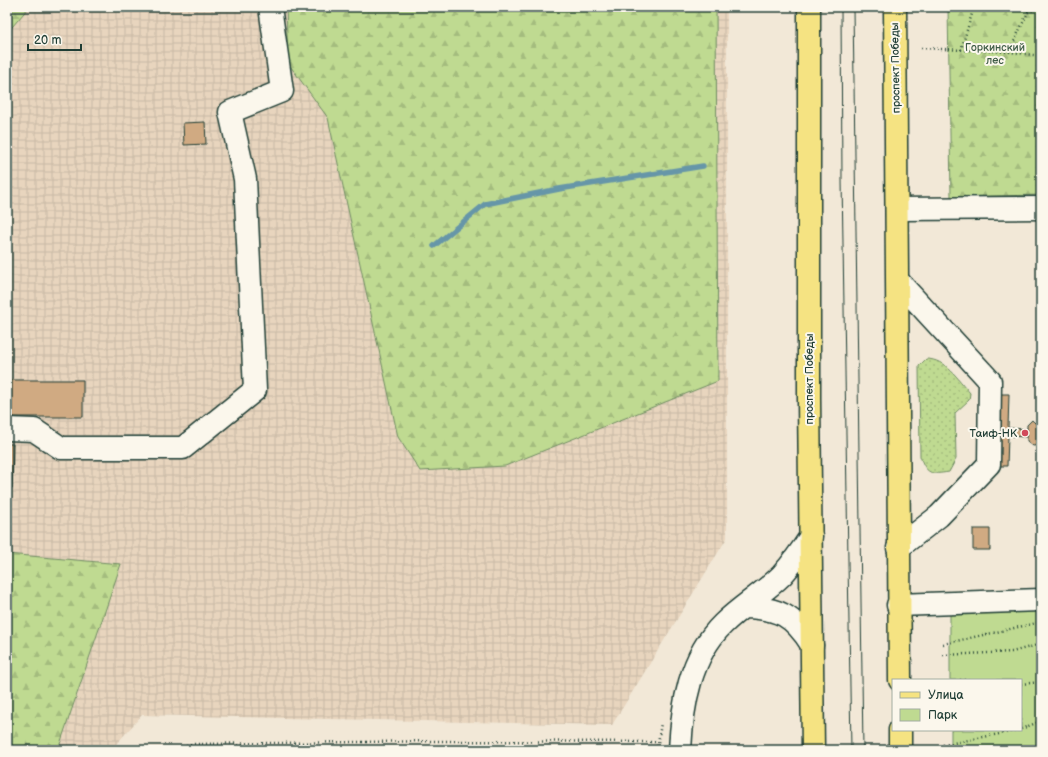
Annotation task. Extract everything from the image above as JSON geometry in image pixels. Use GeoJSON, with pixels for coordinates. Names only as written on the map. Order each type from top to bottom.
{"type":"FeatureCollection","features":[{"type":"Feature","properties":{"kind":"main road","name":"проспект Победы"},"geometry":{"type":"LineString","coordinates":[[809,7],[809,399],[812,750]]}},
{"type":"Feature","properties":{"kind":"main road","name":"проспект Победы"},"geometry":{"type":"LineString","coordinates":[[895,7],[898,281],[898,604],[900,679]]}},
{"type":"Feature","properties":{"kind":"main road"},"geometry":{"type":"LineString","coordinates":[[900,731],[900,750]]}},
{"type":"Feature","properties":{"kind":"street"},"geometry":{"type":"LineString","coordinates":[[7,429],[34,430],[61,448],[183,448],[255,390],[245,179],[230,112],[282,91],[270,7]]}},
{"type":"Feature","properties":{"kind":"street"},"geometry":{"type":"LineString","coordinates":[[897,208],[1041,208]]}},
{"type":"Feature","properties":{"kind":"street"},"geometry":{"type":"LineString","coordinates":[[898,281],[990,381],[990,389],[989,464],[939,516],[898,548]]}},
{"type":"Feature","properties":{"kind":"street"},"geometry":{"type":"LineString","coordinates":[[680,750],[681,721],[692,671],[709,641],[723,624],[781,576],[796,559],[811,536]]}},
{"type":"Feature","properties":{"kind":"street"},"geometry":{"type":"LineString","coordinates":[[898,604],[1041,600]]}},
{"type":"Feature","properties":{"kind":"street"},"geometry":{"type":"LineString","coordinates":[[744,607],[775,610],[800,627],[812,645]]}},
{"type":"Feature","properties":{"kind":"path"},"geometry":{"type":"LineString","coordinates":[[961,50],[974,7]]}},
{"type":"Feature","properties":{"kind":"path"},"geometry":{"type":"LineString","coordinates":[[1010,52],[1028,12],[1041,7]]}},
{"type":"Feature","properties":{"kind":"path"},"geometry":{"type":"LineString","coordinates":[[921,48],[1010,52],[1041,56]]}},
{"type":"Feature","properties":{"kind":"path"},"geometry":{"type":"LineString","coordinates":[[943,644],[1041,622]]}},
{"type":"Feature","properties":{"kind":"path"},"geometry":{"type":"LineString","coordinates":[[944,656],[1012,652],[1041,644]]}},
{"type":"Feature","properties":{"kind":"path"},"geometry":{"type":"LineString","coordinates":[[1022,684],[1041,682]]}},
{"type":"Feature","properties":{"kind":"path"},"geometry":{"type":"LineString","coordinates":[[1022,729],[1041,721]]}},
{"type":"Feature","properties":{"kind":"path"},"geometry":{"type":"LineString","coordinates":[[943,745],[1015,731]]}},
{"type":"Feature","properties":{"kind":"path"},"geometry":{"type":"LineString","coordinates":[[175,750],[193,744],[440,741],[658,742]]}},
{"type":"Feature","properties":{"kind":"shaded area"},"geometry":{"type":"Polygon","coordinates":[[[7,7],[727,7],[727,538],[612,725],[142,715],[111,750],[7,750],[7,7]]]}},
{"type":"Feature","properties":{"kind":"green space"},"geometry":{"type":"Polygon","coordinates":[[[7,7],[29,7],[7,33],[7,7]]]}},
{"type":"Feature","properties":{"kind":"green space"},"geometry":{"type":"Polygon","coordinates":[[[286,7],[716,7],[718,381],[505,466],[420,471],[398,437],[328,118],[288,63],[286,7]]]}},
{"type":"Feature","properties":{"kind":"green space","name":"Горкинский лес"},"geometry":{"type":"Polygon","coordinates":[[[948,7],[1041,7],[1041,195],[951,197],[948,7]]]}},
{"type":"Feature","properties":{"kind":"green space"},"geometry":{"type":"Polygon","coordinates":[[[926,359],[940,362],[946,366],[970,393],[969,400],[955,413],[956,459],[949,472],[930,472],[925,467],[920,456],[919,366],[926,359]]]}},
{"type":"Feature","properties":{"kind":"green space"},"geometry":{"type":"Polygon","coordinates":[[[7,554],[121,564],[58,750],[7,750],[7,554]]]}},
{"type":"Feature","properties":{"kind":"green space"},"geometry":{"type":"Polygon","coordinates":[[[1041,609],[1041,750],[951,750],[951,731],[1022,731],[1022,679],[950,679],[950,610],[1041,609]]]}},
{"type":"Feature","properties":{"kind":"building"},"geometry":{"type":"Polygon","coordinates":[[[205,122],[206,144],[184,145],[183,123],[205,122]]]}},
{"type":"Feature","properties":{"kind":"building"},"geometry":{"type":"Polygon","coordinates":[[[7,380],[83,380],[83,417],[7,417],[7,380]]]}},
{"type":"Feature","properties":{"kind":"building"},"geometry":{"type":"Polygon","coordinates":[[[986,394],[1009,394],[1008,428],[1027,429],[1027,437],[1008,436],[1007,466],[985,466],[986,394]]]}},
{"type":"Feature","properties":{"kind":"building"},"geometry":{"type":"Polygon","coordinates":[[[1041,419],[1041,445],[1033,446],[1027,441],[1027,425],[1032,420],[1035,423],[1041,419]]]}},
{"type":"Feature","properties":{"kind":"building"},"geometry":{"type":"Polygon","coordinates":[[[7,444],[13,444],[12,488],[7,488],[7,444]]]}},
{"type":"Feature","properties":{"kind":"building"},"geometry":{"type":"Polygon","coordinates":[[[973,529],[990,529],[990,550],[973,550],[973,529]]]}},
{"type":"Feature","properties":{"kind":"waterway"},"geometry":{"type":"LineString","coordinates":[[434,246],[485,204],[559,189],[703,166]]}},
{"type":"Feature","properties":{"kind":"tram line"},"geometry":{"type":"LineString","coordinates":[[841,7],[842,180],[851,750]]}},
{"type":"Feature","properties":{"kind":"tram line"},"geometry":{"type":"LineString","coordinates":[[853,7],[863,750]]}},
{"type":"Feature","properties":{"kind":"place","name":"Таиф-НК"},"geometry":{"type":"Point","coordinates":[1025,433]}}]}
